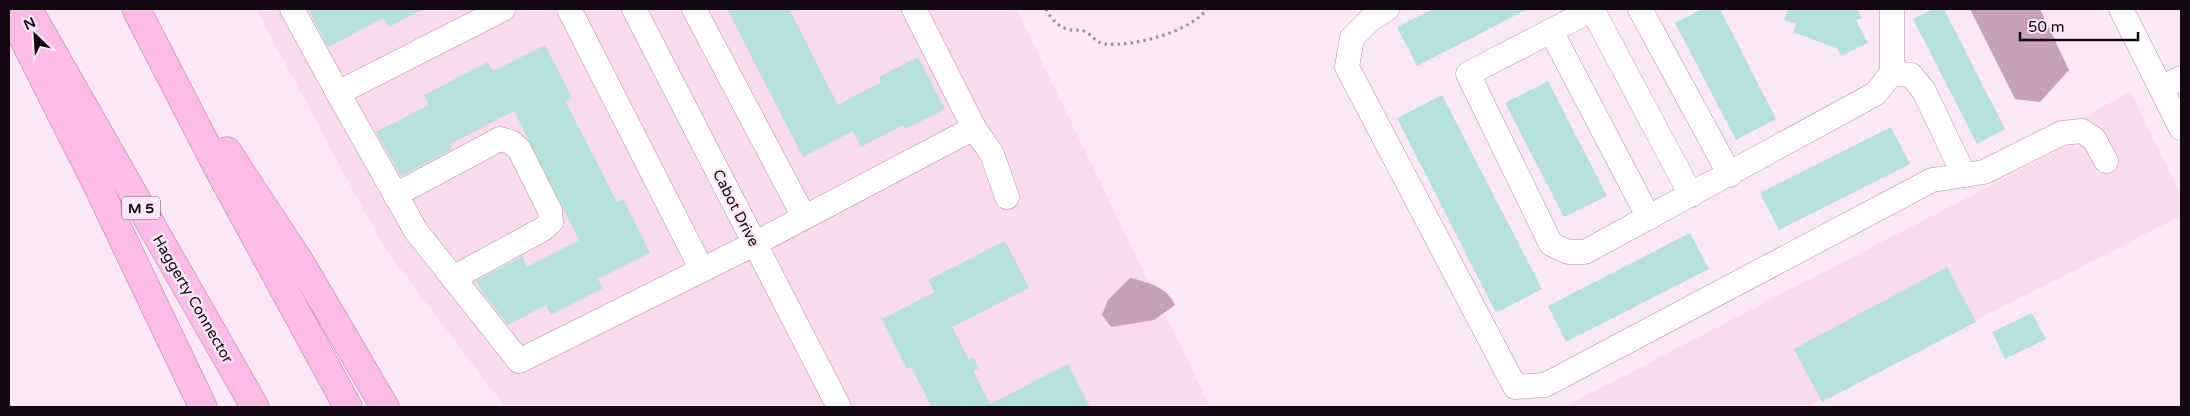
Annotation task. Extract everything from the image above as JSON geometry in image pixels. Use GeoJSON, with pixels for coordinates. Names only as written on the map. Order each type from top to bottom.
{"type":"FeatureCollection","features":[{"type":"Feature","properties":{"kind":"highway","name":"Haggerty Connector"},"geometry":{"type":"LineString","coordinates":[[28,9],[255,407]]}},
{"type":"Feature","properties":{"kind":"highway"},"geometry":{"type":"LineString","coordinates":[[136,9],[220,172],[348,407]]}},
{"type":"Feature","properties":{"kind":"highway"},"geometry":{"type":"LineString","coordinates":[[9,10],[98,187],[203,407]]}},
{"type":"Feature","properties":{"kind":"highway"},"geometry":{"type":"LineString","coordinates":[[162,57],[202,113],[300,262],[385,407]]}},
{"type":"Feature","properties":{"kind":"street"},"geometry":{"type":"LineString","coordinates":[[292,9],[416,231],[519,361],[754,244],[974,128]]}},
{"type":"Feature","properties":{"kind":"street"},"geometry":{"type":"LineString","coordinates":[[338,93],[503,9]]}},
{"type":"Feature","properties":{"kind":"street"},"geometry":{"type":"LineString","coordinates":[[569,9],[702,270]]}},
{"type":"Feature","properties":{"kind":"street","name":"Cabot Drive"},"geometry":{"type":"LineString","coordinates":[[634,9],[839,407]]}},
{"type":"Feature","properties":{"kind":"street"},"geometry":{"type":"LineString","coordinates":[[694,9],[804,218]]}},
{"type":"Feature","properties":{"kind":"street"},"geometry":{"type":"LineString","coordinates":[[914,9],[974,128],[992,154],[1006,197]]}},
{"type":"Feature","properties":{"kind":"street"},"geometry":{"type":"LineString","coordinates":[[1386,9],[1371,19],[1352,38],[1347,67],[1515,387],[1545,385],[1932,180],[1984,172],[2062,134],[2082,131],[2094,139],[2106,161]]}},
{"type":"Feature","properties":{"kind":"street"},"geometry":{"type":"LineString","coordinates":[[1691,195],[1593,9],[1468,74],[1551,244],[1568,252],[1585,252],[1649,218],[1730,174],[1875,94],[1892,73],[1892,9]]}},
{"type":"Feature","properties":{"kind":"street"},"geometry":{"type":"LineString","coordinates":[[1640,9],[1730,174]]}},
{"type":"Feature","properties":{"kind":"street"},"geometry":{"type":"LineString","coordinates":[[2121,9],[2171,83],[2180,121]]}},
{"type":"Feature","properties":{"kind":"street"},"geometry":{"type":"LineString","coordinates":[[1551,31],[1649,218]]}},
{"type":"Feature","properties":{"kind":"street"},"geometry":{"type":"LineString","coordinates":[[1892,73],[1911,75],[1924,91],[1964,175]]}},
{"type":"Feature","properties":{"kind":"street"},"geometry":{"type":"LineString","coordinates":[[395,195],[500,139],[511,142],[520,149],[550,211],[550,222],[537,233],[453,278]]}},
{"type":"Feature","properties":{"kind":"path"},"geometry":{"type":"LineString","coordinates":[[1046,9],[1051,19],[1067,29],[1086,32],[1095,40],[1104,44],[1128,43],[1178,30],[1203,15],[1207,9]]}},
{"type":"Feature","properties":{"kind":"shaded area"},"geometry":{"type":"Polygon","coordinates":[[[256,9],[1016,9],[1210,407],[505,407],[383,246],[256,9]]]}},
{"type":"Feature","properties":{"kind":"shaded area"},"geometry":{"type":"Polygon","coordinates":[[[1970,9],[2040,9],[2069,70],[2040,102],[2015,99],[1970,9]]]}},
{"type":"Feature","properties":{"kind":"shaded area"},"geometry":{"type":"Polygon","coordinates":[[[2131,91],[2181,196],[2181,216],[1806,407],[1564,407],[2080,139],[2070,125],[2131,91]]]}},
{"type":"Feature","properties":{"kind":"shaded area"},"geometry":{"type":"Polygon","coordinates":[[[1130,278],[1156,286],[1172,299],[1175,305],[1154,320],[1111,327],[1102,315],[1108,300],[1130,278]]]}},
{"type":"Feature","properties":{"kind":"building"},"geometry":{"type":"Polygon","coordinates":[[[308,9],[424,9],[389,27],[384,18],[328,47],[308,9]]]}},
{"type":"Feature","properties":{"kind":"building"},"geometry":{"type":"Polygon","coordinates":[[[727,9],[789,9],[838,105],[881,82],[879,77],[918,57],[945,109],[905,129],[903,125],[861,147],[853,131],[803,157],[727,9]]]}},
{"type":"Feature","properties":{"kind":"building"},"geometry":{"type":"Polygon","coordinates":[[[1433,9],[1528,9],[1417,66],[1397,27],[1433,9]]]}},
{"type":"Feature","properties":{"kind":"building"},"geometry":{"type":"Polygon","coordinates":[[[1702,9],[1720,9],[1776,119],[1736,140],[1675,23],[1702,9]]]}},
{"type":"Feature","properties":{"kind":"building"},"geometry":{"type":"Polygon","coordinates":[[[1788,9],[1857,9],[1862,18],[1856,20],[1868,43],[1841,56],[1838,49],[1793,32],[1796,24],[1784,20],[1788,9]]]}},
{"type":"Feature","properties":{"kind":"building"},"geometry":{"type":"Polygon","coordinates":[[[1933,9],[1944,9],[2005,129],[1977,144],[1913,19],[1933,9]]]}},
{"type":"Feature","properties":{"kind":"building"},"geometry":{"type":"Polygon","coordinates":[[[545,45],[572,98],[566,102],[617,202],[623,199],[650,253],[598,279],[603,288],[551,315],[546,305],[508,325],[482,292],[476,281],[522,256],[527,267],[579,240],[514,111],[450,144],[452,149],[401,176],[376,132],[429,105],[424,95],[488,62],[493,71],[545,45]]]}},
{"type":"Feature","properties":{"kind":"building"},"geometry":{"type":"Polygon","coordinates":[[[1548,81],[1607,196],[1564,217],[1505,103],[1548,81]]]}},
{"type":"Feature","properties":{"kind":"building"},"geometry":{"type":"Polygon","coordinates":[[[1442,95],[1542,289],[1496,313],[1397,118],[1442,95]]]}},
{"type":"Feature","properties":{"kind":"building"},"geometry":{"type":"Polygon","coordinates":[[[1891,127],[1910,164],[1779,230],[1760,193],[1891,127]]]}},
{"type":"Feature","properties":{"kind":"building"},"geometry":{"type":"Polygon","coordinates":[[[1690,233],[1709,269],[1566,342],[1548,306],[1690,233]]]}},
{"type":"Feature","properties":{"kind":"building"},"geometry":{"type":"Polygon","coordinates":[[[1005,241],[1029,288],[952,327],[969,360],[973,357],[979,368],[973,371],[990,404],[1068,364],[1090,407],[932,407],[911,367],[907,369],[882,319],[935,292],[928,280],[1005,241]]]}},
{"type":"Feature","properties":{"kind":"building"},"geometry":{"type":"Polygon","coordinates":[[[1947,267],[1976,322],[1822,402],[1794,349],[1947,267]]]}},
{"type":"Feature","properties":{"kind":"building"},"geometry":{"type":"Polygon","coordinates":[[[2032,313],[2046,339],[2005,359],[1992,332],[2032,313]]]}}]}
